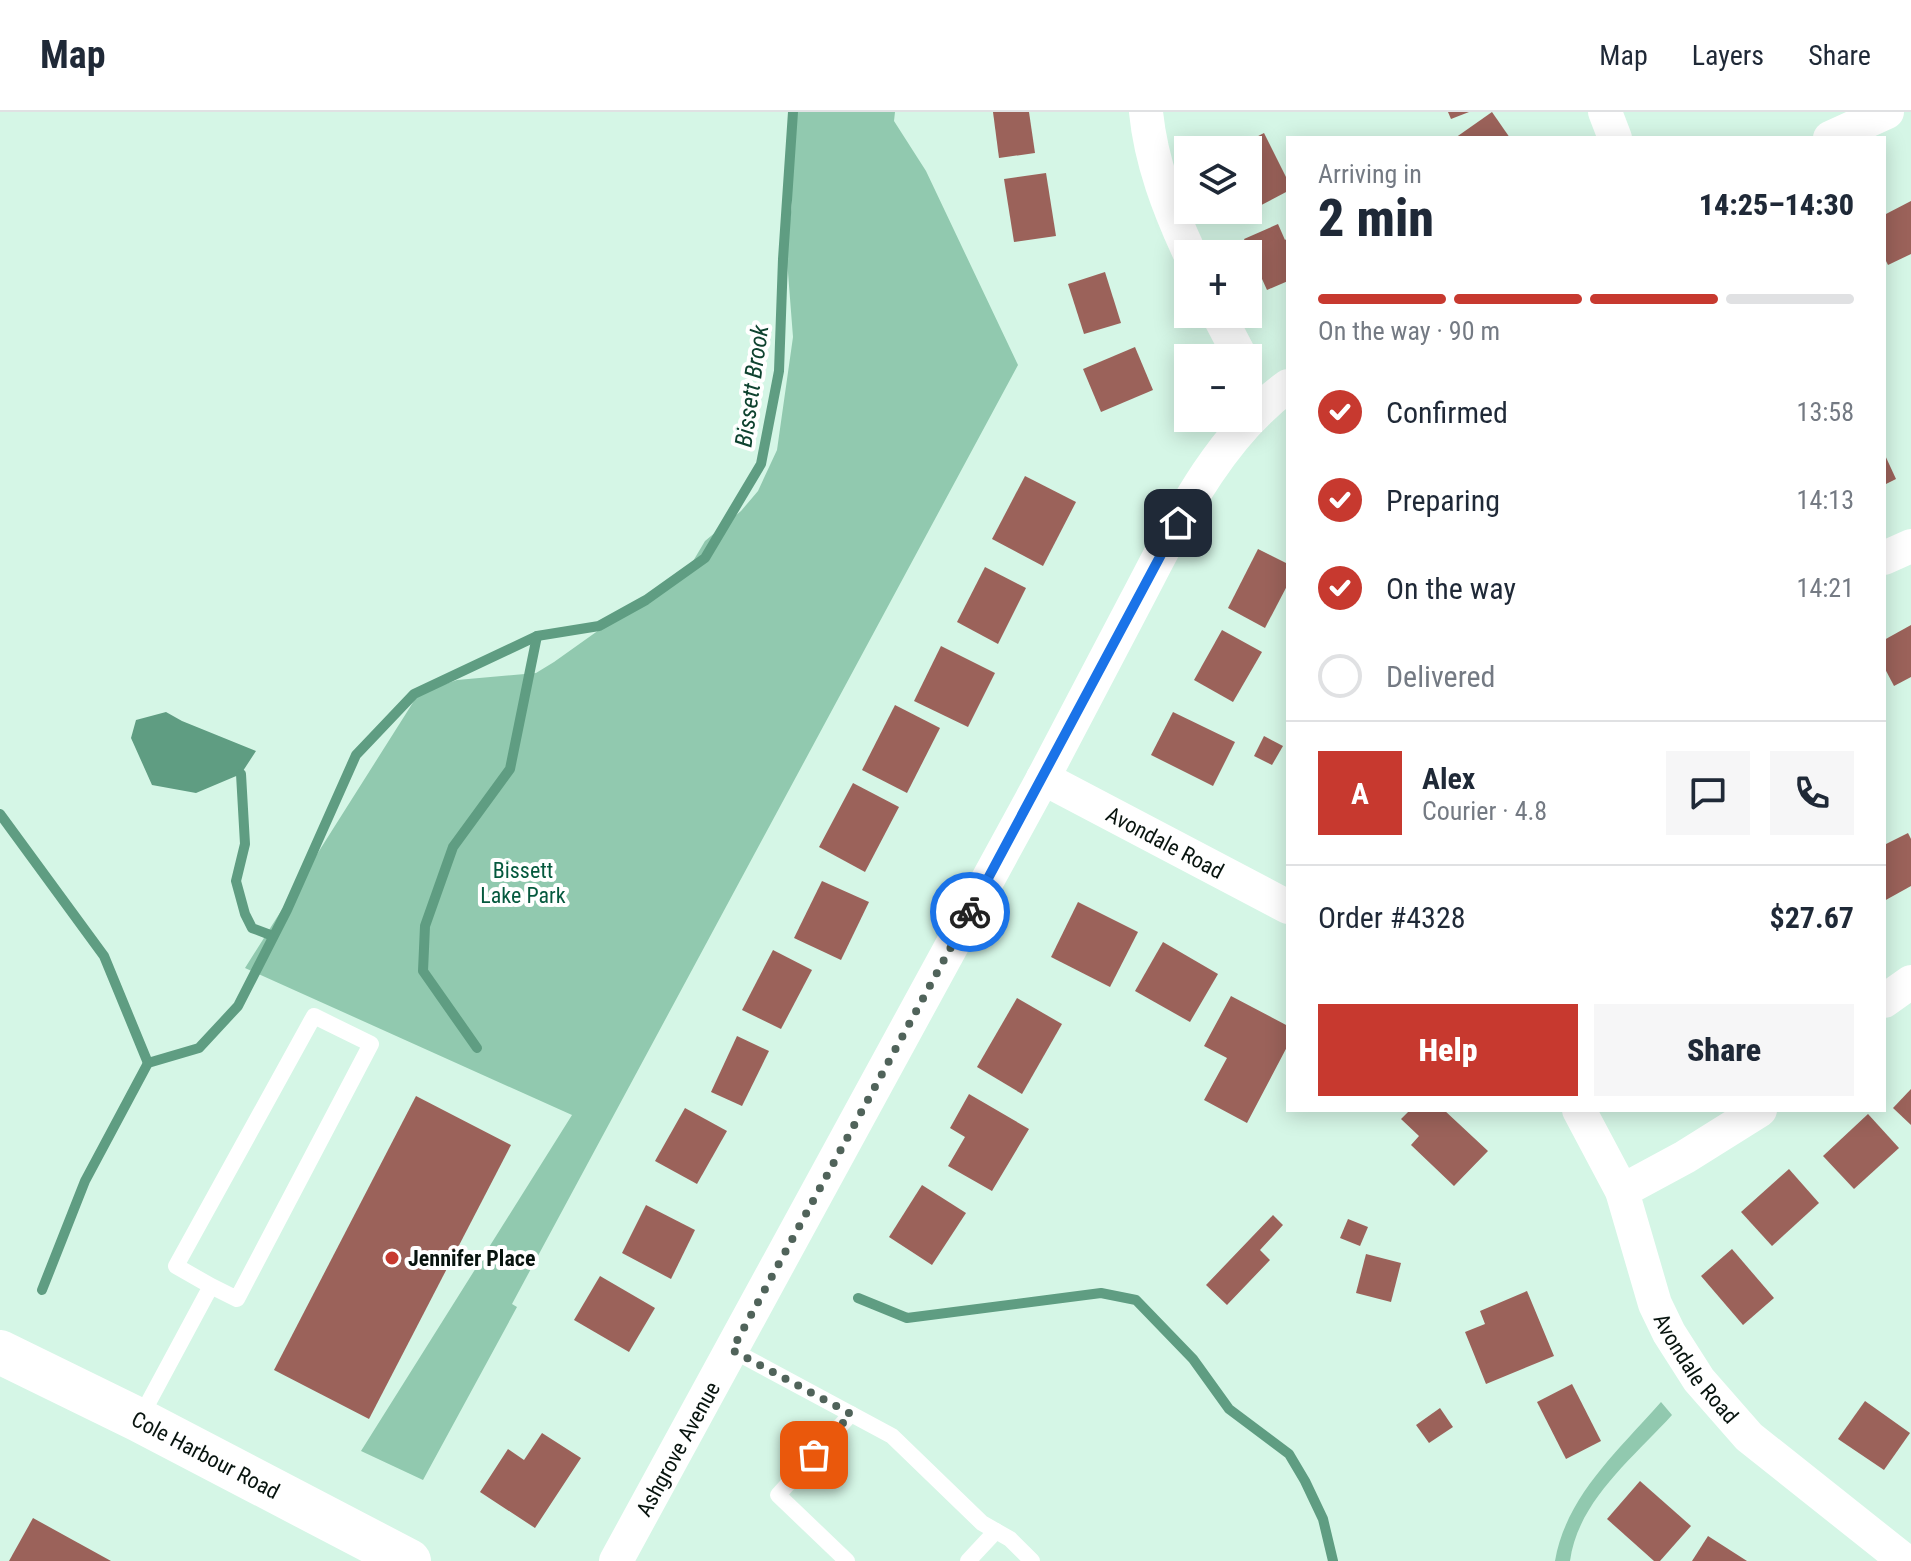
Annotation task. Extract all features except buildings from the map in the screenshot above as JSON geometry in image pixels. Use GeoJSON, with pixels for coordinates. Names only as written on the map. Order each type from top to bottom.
{"type":"FeatureCollection","features":[{"type":"Feature","properties":{"kind":"main road","name":"Cole Harbour Road"},"geometry":{"type":"LineString","coordinates":[[0,1352],[139,1420],[409,1561]]}},
{"type":"Feature","properties":{"kind":"street"},"geometry":{"type":"LineString","coordinates":[[1146,112],[1153,155],[1164,192],[1184,240]]}},
{"type":"Feature","properties":{"kind":"street"},"geometry":{"type":"LineString","coordinates":[[1605,112],[1614,136]]}},
{"type":"Feature","properties":{"kind":"street"},"geometry":{"type":"LineString","coordinates":[[1834,136],[1887,112]]}},
{"type":"Feature","properties":{"kind":"street","name":"Ashgrove Avenue"},"geometry":{"type":"LineString","coordinates":[[616,1561],[1043,778],[1169,537],[1216,463],[1277,394]]}},
{"type":"Feature","properties":{"kind":"street"},"geometry":{"type":"LineString","coordinates":[[1886,557],[1911,546]]}},
{"type":"Feature","properties":{"kind":"street","name":"Avondale Road"},"geometry":{"type":"LineString","coordinates":[[1043,778],[1286,906]]}},
{"type":"Feature","properties":{"kind":"street"},"geometry":{"type":"LineString","coordinates":[[1886,1000],[1911,982]]}},
{"type":"Feature","properties":{"kind":"street","name":"Avondale Road"},"geometry":{"type":"LineString","coordinates":[[1580,1112],[1622,1191],[1655,1304],[1669,1333],[1699,1380],[1749,1437],[1905,1561]]}},
{"type":"Feature","properties":{"kind":"street"},"geometry":{"type":"LineString","coordinates":[[1622,1191],[1685,1157],[1757,1112]]}},
{"type":"Feature","properties":{"kind":"lane"},"geometry":{"type":"LineString","coordinates":[[314,1016],[371,1044],[237,1299],[211,1286],[176,1266],[314,1016]]}},
{"type":"Feature","properties":{"kind":"lane"},"geometry":{"type":"LineString","coordinates":[[139,1420],[211,1286]]}},
{"type":"Feature","properties":{"kind":"lane"},"geometry":{"type":"LineString","coordinates":[[732,1350],[892,1436],[982,1523],[1010,1539],[1032,1561]]}},
{"type":"Feature","properties":{"kind":"lane"},"geometry":{"type":"LineString","coordinates":[[847,1561],[778,1495],[851,1414]]}},
{"type":"Feature","properties":{"kind":"lane"},"geometry":{"type":"LineString","coordinates":[[968,1561],[996,1531]]}},
{"type":"Feature","properties":{"kind":"green space","name":"Bissett Lake Park"},"geometry":{"type":"Polygon","coordinates":[[[795,112],[895,112],[894,121],[926,171],[1018,365],[512,1304],[517,1307],[423,1480],[361,1451],[572,1115],[245,968],[419,693],[457,680],[536,673],[651,593],[686,573],[705,541],[741,511],[758,491],[777,450],[793,337],[786,247],[792,205],[791,155],[795,112]]]}},
{"type":"Feature","properties":{"kind":"green space"},"geometry":{"type":"Polygon","coordinates":[[[1661,1402],[1672,1415],[1596,1500],[1575,1539],[1570,1561],[1555,1561],[1570,1515],[1582,1495],[1661,1402]]]}},
{"type":"Feature","properties":{"kind":"shaded area"},"geometry":{"type":"Polygon","coordinates":[[[166,712],[256,751],[241,774],[196,793],[152,785],[131,738],[136,720],[166,712]]]}},
{"type":"Feature","properties":{"kind":"waterway","name":"Bissett Brook"},"geometry":{"type":"LineString","coordinates":[[0,814],[104,956],[148,1063],[199,1048],[238,1006],[287,910],[356,755],[414,694],[537,636],[599,626],[646,600],[705,558],[761,464],[779,371],[793,112]]}},
{"type":"Feature","properties":{"kind":"waterway"},"geometry":{"type":"LineString","coordinates":[[477,1048],[423,971],[425,926],[453,847],[510,769],[537,636]]}},
{"type":"Feature","properties":{"kind":"waterway"},"geometry":{"type":"LineString","coordinates":[[241,774],[245,844],[236,881],[252,928],[273,936]]}},
{"type":"Feature","properties":{"kind":"waterway"},"geometry":{"type":"LineString","coordinates":[[42,1290],[85,1181],[148,1063]]}},
{"type":"Feature","properties":{"kind":"waterway"},"geometry":{"type":"LineString","coordinates":[[858,1298],[907,1318],[1101,1293],[1136,1300],[1193,1359],[1229,1409],[1289,1454],[1323,1519],[1333,1561]]}},
{"type":"Feature","properties":{"kind":"way so far"},"geometry":{"type":"LineString","coordinates":[[814,1455],[851,1414],[732,1350],[970,912]]}},
{"type":"Feature","properties":{"kind":"place","name":"Jennifer Place"},"geometry":{"type":"Point","coordinates":[392,1258]}},
{"type":"Feature","properties":{"kind":"route"},"geometry":{"type":"LineString","coordinates":[[970,912],[1178,523]]}}]}
